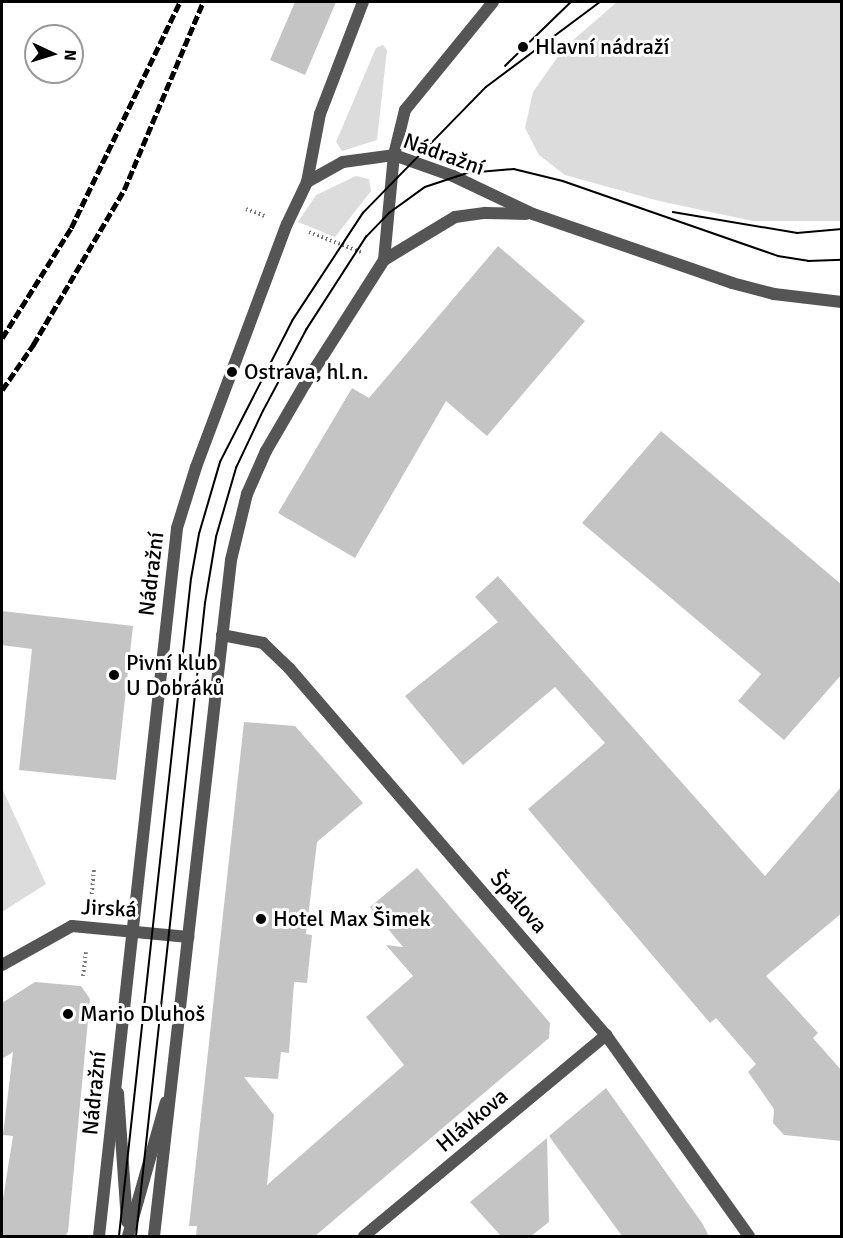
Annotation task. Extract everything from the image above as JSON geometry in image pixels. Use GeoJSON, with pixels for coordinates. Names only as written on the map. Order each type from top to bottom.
{"type":"FeatureCollection","features":[{"type":"Feature","properties":{"kind":"street"},"geometry":{"type":"LineString","coordinates":[[307,182],[320,114],[363,2]]}},
{"type":"Feature","properties":{"kind":"street"},"geometry":{"type":"LineString","coordinates":[[384,260],[394,155],[405,110],[493,2]]}},
{"type":"Feature","properties":{"kind":"street","name":"Nádražní"},"geometry":{"type":"LineString","coordinates":[[99,1236],[181,509],[287,224],[307,182],[343,162],[394,155],[453,176],[533,214],[732,283],[774,294],[842,302]]}},
{"type":"Feature","properties":{"kind":"street","name":"Nádražní"},"geometry":{"type":"LineString","coordinates":[[154,1236],[233,540],[256,470],[384,260],[455,218],[484,213],[533,214]]}},
{"type":"Feature","properties":{"kind":"street","name":"Špálova"},"geometry":{"type":"LineString","coordinates":[[222,635],[263,643],[290,668],[606,1035],[750,1236]]}},
{"type":"Feature","properties":{"kind":"street","name":"Jirská"},"geometry":{"type":"LineString","coordinates":[[2,965],[72,926],[134,930],[188,937]]}},
{"type":"Feature","properties":{"kind":"street","name":"Hlávkova"},"geometry":{"type":"LineString","coordinates":[[364,1236],[606,1035]]}},
{"type":"Feature","properties":{"kind":"street"},"geometry":{"type":"LineString","coordinates":[[117,1077],[128,1236]]}},
{"type":"Feature","properties":{"kind":"street"},"geometry":{"type":"LineString","coordinates":[[128,1236],[171,1082]]}},
{"type":"Feature","properties":{"kind":"path"},"geometry":{"type":"LineString","coordinates":[[246,209],[384,260]]}},
{"type":"Feature","properties":{"kind":"shaded area"},"geometry":{"type":"Polygon","coordinates":[[[617,2],[841,2],[841,221],[753,221],[659,201],[565,175],[539,155],[525,128],[533,92],[564,48],[617,2]]]}},
{"type":"Feature","properties":{"kind":"shaded area"},"geometry":{"type":"Polygon","coordinates":[[[383,45],[387,50],[377,140],[342,151],[336,142],[376,48],[383,45]]]}},
{"type":"Feature","properties":{"kind":"shaded area"},"geometry":{"type":"Polygon","coordinates":[[[356,176],[369,179],[371,191],[335,237],[298,222],[316,195],[356,176]]]}},
{"type":"Feature","properties":{"kind":"shaded area"},"geometry":{"type":"Polygon","coordinates":[[[2,788],[46,884],[2,912],[2,788]]]}},
{"type":"Feature","properties":{"kind":"building"},"geometry":{"type":"Polygon","coordinates":[[[295,2],[336,2],[305,75],[270,60],[295,2]]]}},
{"type":"Feature","properties":{"kind":"building"},"geometry":{"type":"Polygon","coordinates":[[[498,246],[585,321],[487,436],[446,401],[355,558],[278,513],[352,388],[369,398],[498,246]]]}},
{"type":"Feature","properties":{"kind":"building"},"geometry":{"type":"Polygon","coordinates":[[[661,431],[842,585],[842,674],[784,740],[738,701],[761,674],[582,523],[661,431]]]}},
{"type":"Feature","properties":{"kind":"building"},"geometry":{"type":"Polygon","coordinates":[[[498,576],[765,876],[842,786],[842,913],[766,976],[818,1033],[813,1038],[842,1071],[842,1141],[784,1135],[773,1123],[774,1109],[748,1072],[756,1064],[716,1018],[710,1023],[528,809],[605,743],[555,687],[463,765],[405,696],[498,622],[475,597],[498,576]]]}},
{"type":"Feature","properties":{"kind":"building"},"geometry":{"type":"Polygon","coordinates":[[[2,611],[133,626],[116,780],[19,770],[32,649],[2,645],[2,611]]]}},
{"type":"Feature","properties":{"kind":"building"},"geometry":{"type":"Polygon","coordinates":[[[244,722],[295,726],[363,803],[317,842],[306,934],[312,935],[307,983],[294,982],[289,1053],[281,1052],[278,1079],[244,1077],[274,1115],[267,1185],[404,1065],[366,1017],[413,976],[386,945],[403,947],[370,907],[417,868],[550,1023],[549,1038],[315,1236],[196,1236],[197,1226],[189,1226],[244,722]]]}},
{"type":"Feature","properties":{"kind":"building"},"geometry":{"type":"Polygon","coordinates":[[[35,982],[81,986],[90,999],[68,1232],[65,1236],[2,1236],[2,1205],[13,1136],[3,1135],[13,1052],[2,1059],[2,1003],[35,982]]]}},
{"type":"Feature","properties":{"kind":"building"},"geometry":{"type":"Polygon","coordinates":[[[606,1088],[709,1236],[622,1236],[549,1136],[606,1088]]]}},
{"type":"Feature","properties":{"kind":"building"},"geometry":{"type":"Polygon","coordinates":[[[547,1138],[549,1222],[531,1236],[501,1236],[470,1202],[547,1138]]]}},
{"type":"Feature","properties":{"kind":"tram line"},"geometry":{"type":"LineString","coordinates":[[505,66],[571,2]]}},
{"type":"Feature","properties":{"kind":"tram line"},"geometry":{"type":"LineString","coordinates":[[119,1236],[191,579],[199,534],[220,462],[292,321],[363,213],[486,87],[600,2]]}},
{"type":"Feature","properties":{"kind":"tram line"},"geometry":{"type":"LineString","coordinates":[[136,1236],[205,603],[216,537],[236,468],[263,411],[306,330],[366,237],[389,213],[425,187],[467,173],[514,169],[563,181],[778,256],[808,261],[842,260]]}},
{"type":"Feature","properties":{"kind":"tram line"},"geometry":{"type":"LineString","coordinates":[[673,212],[797,233],[842,229]]}},
{"type":"Feature","properties":{"kind":"railway"},"geometry":{"type":"LineString","coordinates":[[2,338],[71,228],[180,2]]}},
{"type":"Feature","properties":{"kind":"railway"},"geometry":{"type":"LineString","coordinates":[[2,390],[33,345],[124,190],[203,2]]}},
{"type":"Feature","properties":{"kind":"place","name":"Hlavní nádraží"},"geometry":{"type":"Point","coordinates":[523,47]}},
{"type":"Feature","properties":{"kind":"place","name":"Ostrava, hl.n."},"geometry":{"type":"Point","coordinates":[232,372]}},
{"type":"Feature","properties":{"kind":"place","name":"Pivní klub U Dobráků"},"geometry":{"type":"Point","coordinates":[114,675]}},
{"type":"Feature","properties":{"kind":"place","name":"Hotel Max Šimek"},"geometry":{"type":"Point","coordinates":[261,919]}},
{"type":"Feature","properties":{"kind":"place","name":"Mario Dluhoš"},"geometry":{"type":"Point","coordinates":[68,1014]}}]}
